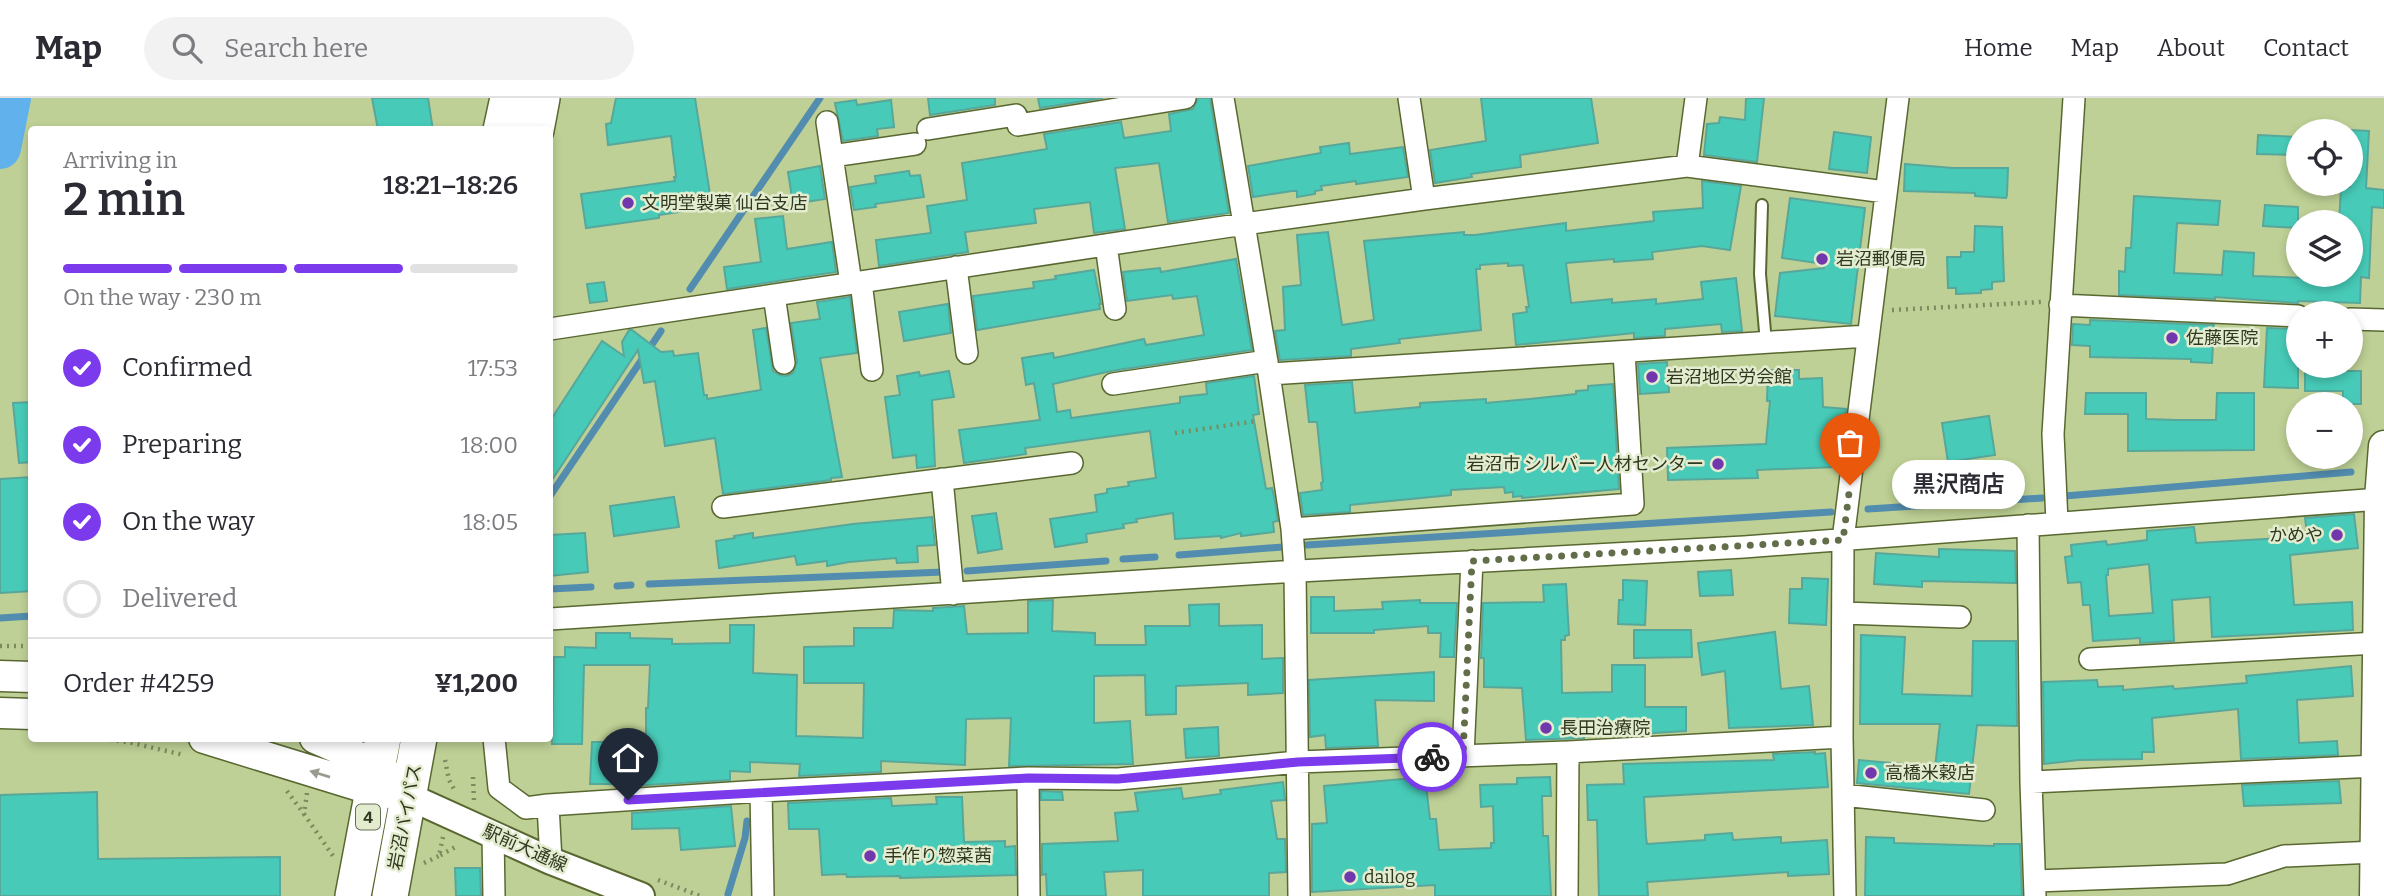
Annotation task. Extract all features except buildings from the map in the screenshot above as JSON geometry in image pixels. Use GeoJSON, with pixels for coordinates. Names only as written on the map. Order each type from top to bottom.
{"type":"FeatureCollection","features":[{"type":"Feature","properties":{"kind":"highway"},"geometry":{"type":"LineString","coordinates":[[502,126],[508,98]]}},
{"type":"Feature","properties":{"kind":"highway"},"geometry":{"type":"LineString","coordinates":[[537,126],[542,98]]}},
{"type":"Feature","properties":{"kind":"highway","name":"岩沼バイパス"},"geometry":{"type":"LineString","coordinates":[[390,896],[410,797],[432,748]]}},
{"type":"Feature","properties":{"kind":"highway","name":"岩沼バイパス"},"geometry":{"type":"LineString","coordinates":[[347,881],[378,765]]}},
{"type":"Feature","properties":{"kind":"main road"},"geometry":{"type":"LineString","coordinates":[[2375,896],[2379,499],[2384,446]]}},
{"type":"Feature","properties":{"kind":"main road"},"geometry":{"type":"LineString","coordinates":[[0,676],[28,677]]}},
{"type":"Feature","properties":{"kind":"main road"},"geometry":{"type":"LineString","coordinates":[[0,713],[28,714]]}},
{"type":"Feature","properties":{"kind":"main road"},"geometry":{"type":"LineString","coordinates":[[217,742],[310,771],[378,765]]}},
{"type":"Feature","properties":{"kind":"main road"},"geometry":{"type":"LineString","coordinates":[[324,742],[378,765],[410,797]]}},
{"type":"Feature","properties":{"kind":"street"},"geometry":{"type":"LineString","coordinates":[[832,156],[1016,115],[1018,125],[1185,98]]}},
{"type":"Feature","properties":{"kind":"street"},"geometry":{"type":"LineString","coordinates":[[1223,98],[1292,529],[1295,571],[1299,896]]}},
{"type":"Feature","properties":{"kind":"street"},"geometry":{"type":"LineString","coordinates":[[1409,98],[1424,198]]}},
{"type":"Feature","properties":{"kind":"street"},"geometry":{"type":"LineString","coordinates":[[1687,166],[1696,98]]}},
{"type":"Feature","properties":{"kind":"street"},"geometry":{"type":"LineString","coordinates":[[1845,896],[1842,737],[1843,540],[1898,98]]}},
{"type":"Feature","properties":{"kind":"street"},"geometry":{"type":"LineString","coordinates":[[2057,522],[2053,446],[2074,98]]}},
{"type":"Feature","properties":{"kind":"street"},"geometry":{"type":"LineString","coordinates":[[827,122],[872,370]]}},
{"type":"Feature","properties":{"kind":"street"},"geometry":{"type":"LineString","coordinates":[[553,329],[1424,198],[1687,166],[1885,192]]}},
{"type":"Feature","properties":{"kind":"street"},"geometry":{"type":"LineString","coordinates":[[1106,245],[1115,309]]}},
{"type":"Feature","properties":{"kind":"street"},"geometry":{"type":"LineString","coordinates":[[956,267],[967,353]]}},
{"type":"Feature","properties":{"kind":"street"},"geometry":{"type":"LineString","coordinates":[[775,295],[784,363]]}},
{"type":"Feature","properties":{"kind":"street"},"geometry":{"type":"LineString","coordinates":[[2060,303],[2286,315]]}},
{"type":"Feature","properties":{"kind":"street"},"geometry":{"type":"LineString","coordinates":[[2363,319],[2384,320]]}},
{"type":"Feature","properties":{"kind":"street"},"geometry":{"type":"LineString","coordinates":[[1113,384],[1268,368],[1624,352],[1868,337]]}},
{"type":"Feature","properties":{"kind":"street"},"geometry":{"type":"LineString","coordinates":[[1292,529],[1633,504],[1624,352]]}},
{"type":"Feature","properties":{"kind":"street"},"geometry":{"type":"LineString","coordinates":[[723,507],[1072,463]]}},
{"type":"Feature","properties":{"kind":"street"},"geometry":{"type":"LineString","coordinates":[[943,479],[953,594]]}},
{"type":"Feature","properties":{"kind":"street"},"geometry":{"type":"LineString","coordinates":[[553,619],[1295,571],[1843,540],[2379,499]]}},
{"type":"Feature","properties":{"kind":"street"},"geometry":{"type":"LineString","coordinates":[[2028,525],[2035,889],[2227,874],[2284,856],[2375,852]]}},
{"type":"Feature","properties":{"kind":"street"},"geometry":{"type":"LineString","coordinates":[[1463,755],[1472,561]]}},
{"type":"Feature","properties":{"kind":"street"},"geometry":{"type":"LineString","coordinates":[[1843,614],[1960,617]]}},
{"type":"Feature","properties":{"kind":"street"},"geometry":{"type":"LineString","coordinates":[[2090,659],[2377,643]]}},
{"type":"Feature","properties":{"kind":"street"},"geometry":{"type":"LineString","coordinates":[[494,742],[499,788],[526,808],[761,791],[1028,778],[1118,779],[1298,762],[1568,752],[1842,737]]}},
{"type":"Feature","properties":{"kind":"street"},"geometry":{"type":"LineString","coordinates":[[1567,896],[1568,752]]}},
{"type":"Feature","properties":{"kind":"street"},"geometry":{"type":"LineString","coordinates":[[2031,782],[2376,766]]}},
{"type":"Feature","properties":{"kind":"street"},"geometry":{"type":"LineString","coordinates":[[1028,778],[1029,896]]}},
{"type":"Feature","properties":{"kind":"street"},"geometry":{"type":"LineString","coordinates":[[761,791],[763,896]]}},
{"type":"Feature","properties":{"kind":"street"},"geometry":{"type":"LineString","coordinates":[[1843,795],[1984,810]]}},
{"type":"Feature","properties":{"kind":"street","name":"駅前大通線"},"geometry":{"type":"LineString","coordinates":[[410,797],[551,861],[641,896]]}},
{"type":"Feature","properties":{"kind":"street"},"geometry":{"type":"LineString","coordinates":[[548,805],[551,861]]}},
{"type":"Feature","properties":{"kind":"street"},"geometry":{"type":"LineString","coordinates":[[493,834],[494,896]]}},
{"type":"Feature","properties":{"kind":"lane"},"geometry":{"type":"LineString","coordinates":[[1762,205],[1760,274],[1766,343]]}},
{"type":"Feature","properties":{"kind":"path"},"geometry":{"type":"LineString","coordinates":[[1870,311],[2060,303]]}},
{"type":"Feature","properties":{"kind":"path"},"geometry":{"type":"LineString","coordinates":[[1175,433],[1276,418]]}},
{"type":"Feature","properties":{"kind":"path"},"geometry":{"type":"LineString","coordinates":[[0,646],[28,646]]}},
{"type":"Feature","properties":{"kind":"path"},"geometry":{"type":"LineString","coordinates":[[432,748],[456,792]]}},
{"type":"Feature","properties":{"kind":"path"},"geometry":{"type":"LineString","coordinates":[[310,771],[304,814],[347,881]]}},
{"type":"Feature","properties":{"kind":"waterway"},"geometry":{"type":"LineString","coordinates":[[0,148],[10,98]]}},
{"type":"Feature","properties":{"kind":"waterway"},"geometry":{"type":"LineString","coordinates":[[690,289],[820,98]]}},
{"type":"Feature","properties":{"kind":"waterway"},"geometry":{"type":"LineString","coordinates":[[553,492],[661,331]]}},
{"type":"Feature","properties":{"kind":"waterway"},"geometry":{"type":"LineString","coordinates":[[2065,496],[2351,472]]}},
{"type":"Feature","properties":{"kind":"waterway"},"geometry":{"type":"LineString","coordinates":[[1868,509],[2042,498]]}},
{"type":"Feature","properties":{"kind":"waterway"},"geometry":{"type":"LineString","coordinates":[[1307,545],[1831,512]]}},
{"type":"Feature","properties":{"kind":"waterway"},"geometry":{"type":"LineString","coordinates":[[1179,555],[1283,547]]}},
{"type":"Feature","properties":{"kind":"waterway"},"geometry":{"type":"LineString","coordinates":[[1123,559],[1155,557]]}},
{"type":"Feature","properties":{"kind":"waterway"},"geometry":{"type":"LineString","coordinates":[[967,571],[1106,561]]}},
{"type":"Feature","properties":{"kind":"waterway"},"geometry":{"type":"LineString","coordinates":[[649,584],[943,572]]}},
{"type":"Feature","properties":{"kind":"waterway"},"geometry":{"type":"LineString","coordinates":[[617,586],[631,585]]}},
{"type":"Feature","properties":{"kind":"waterway"},"geometry":{"type":"LineString","coordinates":[[553,589],[591,587]]}},
{"type":"Feature","properties":{"kind":"waterway"},"geometry":{"type":"LineString","coordinates":[[0,618],[28,616]]}},
{"type":"Feature","properties":{"kind":"waterway"},"geometry":{"type":"LineString","coordinates":[[728,894],[745,838],[747,821]]}},
{"type":"Feature","properties":{"kind":"way so far"},"geometry":{"type":"LineString","coordinates":[[1432,757],[1463,755],[1472,561],[1843,540],[1850,485]]}},
{"type":"Feature","properties":{"kind":"place","name":"文明堂製菓 仙台支店"},"geometry":{"type":"Point","coordinates":[628,203]}},
{"type":"Feature","properties":{"kind":"place","name":"岩沼郵便局"},"geometry":{"type":"Point","coordinates":[1822,259]}},
{"type":"Feature","properties":{"kind":"place","name":"佐藤医院"},"geometry":{"type":"Point","coordinates":[2172,338]}},
{"type":"Feature","properties":{"kind":"place","name":"岩沼地区労会館"},"geometry":{"type":"Point","coordinates":[1652,377]}},
{"type":"Feature","properties":{"kind":"place","name":"岩沼市 シルバー人材センター"},"geometry":{"type":"Point","coordinates":[1718,464]}},
{"type":"Feature","properties":{"kind":"place","name":"黒沢商店"},"geometry":{"type":"Point","coordinates":[1850,485]}},
{"type":"Feature","properties":{"kind":"place","name":"かめや"},"geometry":{"type":"Point","coordinates":[2337,535]}},
{"type":"Feature","properties":{"kind":"place","name":"長田治療院"},"geometry":{"type":"Point","coordinates":[1546,728]}},
{"type":"Feature","properties":{"kind":"place","name":"高橋米穀店"},"geometry":{"type":"Point","coordinates":[1871,773]}},
{"type":"Feature","properties":{"kind":"place","name":"手作り惣菜茜"},"geometry":{"type":"Point","coordinates":[870,856]}},
{"type":"Feature","properties":{"kind":"place","name":"dailog"},"geometry":{"type":"Point","coordinates":[1350,877]}},
{"type":"Feature","properties":{"kind":"route"},"geometry":{"type":"LineString","coordinates":[[628,800],[1028,778],[1118,779],[1298,762],[1432,757]]}}]}
